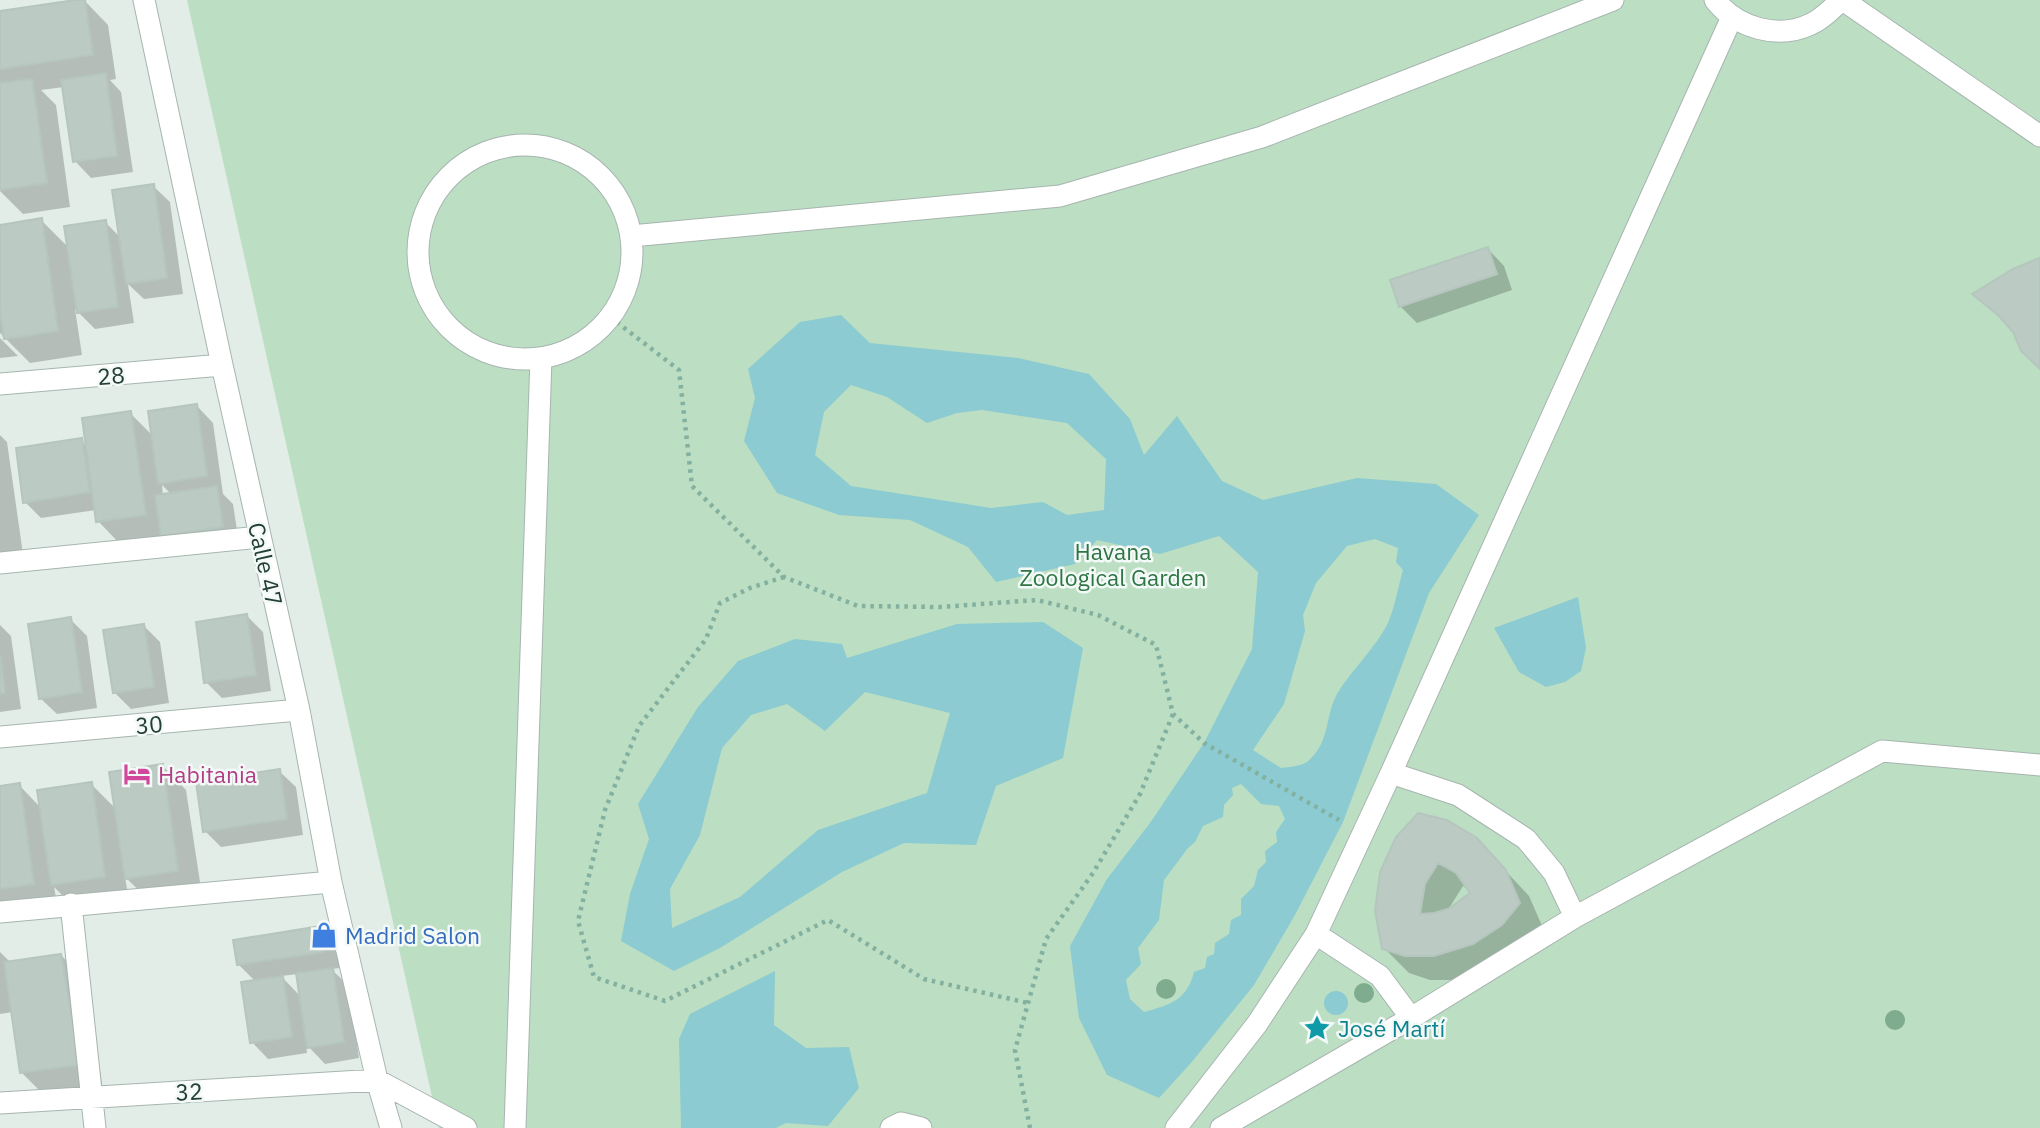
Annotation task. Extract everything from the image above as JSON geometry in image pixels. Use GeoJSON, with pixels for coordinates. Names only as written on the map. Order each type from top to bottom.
{"type":"FeatureCollection","features":[{"type":"Feature","properties":{"kind":"street","name":"Calle 47"},"geometry":{"type":"LineString","coordinates":[[144,0],[299,710],[331,882],[377,1080],[391,1128]]}},
{"type":"Feature","properties":{"kind":"street"},"geometry":{"type":"LineString","coordinates":[[631,236],[1060,196],[1262,137],[1613,0]]}},
{"type":"Feature","properties":{"kind":"street"},"geometry":{"type":"LineString","coordinates":[[1716,0],[1732,17],[1760,29],[1791,31],[1810,25],[1828,14],[1842,0],[2040,136]]}},
{"type":"Feature","properties":{"kind":"street"},"geometry":{"type":"LineString","coordinates":[[1175,1128],[1257,1024],[1316,934],[1732,17]]}},
{"type":"Feature","properties":{"kind":"street"},"geometry":{"type":"LineString","coordinates":[[533,144],[569,153],[599,173],[620,202],[631,236],[631,265],[624,292],[610,317],[591,336],[568,350],[541,358],[505,358],[471,346],[443,323],[424,292],[417,256],[422,220],[438,188],[464,162],[498,147],[533,144]]}},
{"type":"Feature","properties":{"kind":"street"},"geometry":{"type":"LineString","coordinates":[[515,1128],[541,358]]}},
{"type":"Feature","properties":{"kind":"street","name":"28"},"geometry":{"type":"LineString","coordinates":[[0,384],[222,365]]}},
{"type":"Feature","properties":{"kind":"street"},"geometry":{"type":"LineString","coordinates":[[0,563],[260,537]]}},
{"type":"Feature","properties":{"kind":"street","name":"30"},"geometry":{"type":"LineString","coordinates":[[0,737],[299,710]]}},
{"type":"Feature","properties":{"kind":"street"},"geometry":{"type":"LineString","coordinates":[[1222,1128],[1411,1018],[1575,917],[1882,751],[2040,765]]}},
{"type":"Feature","properties":{"kind":"street"},"geometry":{"type":"LineString","coordinates":[[1391,773],[1458,795],[1526,839],[1554,873],[1575,917]]}},
{"type":"Feature","properties":{"kind":"street"},"geometry":{"type":"LineString","coordinates":[[0,912],[331,882]]}},
{"type":"Feature","properties":{"kind":"street"},"geometry":{"type":"LineString","coordinates":[[71,904],[95,1128]]}},
{"type":"Feature","properties":{"kind":"street"},"geometry":{"type":"LineString","coordinates":[[1316,934],[1380,976],[1411,1018]]}},
{"type":"Feature","properties":{"kind":"street"},"geometry":{"type":"LineString","coordinates":[[377,1080],[466,1128]]}},
{"type":"Feature","properties":{"kind":"street","name":"32"},"geometry":{"type":"LineString","coordinates":[[0,1103],[377,1080]]}},
{"type":"Feature","properties":{"kind":"street"},"geometry":{"type":"LineString","coordinates":[[891,1128],[901,1123],[921,1128]]}},
{"type":"Feature","properties":{"kind":"path"},"geometry":{"type":"LineString","coordinates":[[610,317],[679,370],[692,486],[783,577],[858,607],[940,607],[1037,600],[1098,615],[1156,645],[1173,714],[1203,743],[1362,835]]}},
{"type":"Feature","properties":{"kind":"path"},"geometry":{"type":"LineString","coordinates":[[783,577],[750,588],[720,603],[706,639],[639,726],[605,810],[578,921],[594,977],[665,1001],[828,920],[924,979],[1028,1003]]}},
{"type":"Feature","properties":{"kind":"path"},"geometry":{"type":"LineString","coordinates":[[1030,1128],[1015,1050],[1046,939],[1094,873],[1140,794],[1173,714]]}},
{"type":"Feature","properties":{"kind":"green space","name":"Havana Zoological Garden"},"geometry":{"type":"Polygon","coordinates":[[[187,0],[2040,0],[2040,1128],[439,1128],[187,0]]]}},
{"type":"Feature","properties":{"kind":"water"},"geometry":{"type":"Polygon","coordinates":[[[841,315],[870,343],[1018,358],[1089,374],[1130,419],[1144,455],[1177,416],[1222,481],[1263,500],[1357,478],[1436,484],[1479,515],[1429,593],[1343,822],[1295,915],[1254,985],[1159,1098],[1107,1075],[1079,1018],[1070,946],[1107,879],[1150,823],[1204,743],[1252,649],[1258,572],[1219,536],[1160,554],[1097,540],[1075,564],[996,582],[968,547],[910,520],[839,515],[777,493],[744,441],[755,398],[748,369],[800,322],[841,315]],[[851,385],[824,412],[815,455],[851,486],[991,508],[1043,502],[1067,515],[1104,510],[1106,459],[1067,423],[982,410],[957,413],[927,423],[887,397],[851,385]],[[1375,539],[1347,546],[1316,583],[1303,615],[1305,631],[1284,704],[1253,750],[1281,768],[1307,762],[1315,754],[1324,738],[1337,694],[1383,632],[1393,610],[1403,570],[1396,562],[1398,548],[1375,539]],[[1241,784],[1232,788],[1233,795],[1224,805],[1223,817],[1203,826],[1195,842],[1164,880],[1159,920],[1138,948],[1141,964],[1126,980],[1130,999],[1144,1012],[1176,1000],[1187,989],[1194,972],[1205,968],[1207,957],[1214,954],[1215,943],[1229,934],[1231,920],[1241,915],[1241,899],[1254,886],[1258,870],[1266,862],[1265,851],[1277,842],[1276,832],[1285,819],[1279,806],[1261,804],[1241,784]]]}},
{"type":"Feature","properties":{"kind":"water"},"geometry":{"type":"Polygon","coordinates":[[[1578,597],[1586,648],[1581,671],[1565,682],[1546,687],[1519,672],[1494,628],[1578,597]]]}},
{"type":"Feature","properties":{"kind":"water"},"geometry":{"type":"Polygon","coordinates":[[[1043,622],[1083,648],[1063,758],[996,786],[976,845],[904,843],[842,872],[720,948],[674,971],[621,941],[630,894],[649,839],[638,804],[698,707],[738,661],[795,639],[842,644],[847,658],[957,624],[1043,622]],[[865,692],[825,731],[787,704],[751,715],[722,748],[700,835],[670,889],[672,928],[740,897],[818,830],[927,793],[950,713],[865,692]]]}},
{"type":"Feature","properties":{"kind":"water"},"geometry":{"type":"Polygon","coordinates":[[[775,971],[774,1025],[806,1048],[849,1047],[859,1088],[828,1126],[786,1123],[776,1128],[681,1128],[679,1039],[690,1014],[775,971]]]}},
{"type":"Feature","properties":{"kind":"water"},"geometry":{"type":"Polygon","coordinates":[[[1331,991],[1341,991],[1348,998],[1348,1008],[1341,1015],[1331,1015],[1324,1008],[1324,998],[1331,991]]]}},
{"type":"Feature","properties":{"kind":"building"},"geometry":{"type":"Polygon","coordinates":[[[85,0],[93,55],[0,69],[0,11],[85,0]]]}},
{"type":"Feature","properties":{"kind":"building"},"geometry":{"type":"Polygon","coordinates":[[[106,73],[117,156],[73,162],[61,80],[106,73]]]}},
{"type":"Feature","properties":{"kind":"building"},"geometry":{"type":"Polygon","coordinates":[[[32,79],[47,183],[0,190],[0,83],[32,79]]]}},
{"type":"Feature","properties":{"kind":"building"},"geometry":{"type":"Polygon","coordinates":[[[154,184],[167,278],[126,284],[112,190],[154,184]]]}},
{"type":"Feature","properties":{"kind":"building"},"geometry":{"type":"Polygon","coordinates":[[[42,218],[58,331],[4,339],[0,311],[0,225],[42,218]]]}},
{"type":"Feature","properties":{"kind":"building"},"geometry":{"type":"Polygon","coordinates":[[[106,220],[118,307],[77,313],[64,226],[106,220]]]}},
{"type":"Feature","properties":{"kind":"building"},"geometry":{"type":"Polygon","coordinates":[[[1488,247],[1497,274],[1399,307],[1390,280],[1488,247]]]}},
{"type":"Feature","properties":{"kind":"building"},"geometry":{"type":"Polygon","coordinates":[[[2040,258],[2040,369],[2021,351],[2013,332],[1998,315],[1972,294],[2013,269],[2040,258]]]}},
{"type":"Feature","properties":{"kind":"building"},"geometry":{"type":"Polygon","coordinates":[[[197,404],[207,476],[158,484],[148,411],[197,404]]]}},
{"type":"Feature","properties":{"kind":"building"},"geometry":{"type":"Polygon","coordinates":[[[131,411],[146,515],[96,522],[82,418],[131,411]]]}},
{"type":"Feature","properties":{"kind":"building"},"geometry":{"type":"Polygon","coordinates":[[[82,438],[90,492],[23,503],[16,448],[82,438]]]}},
{"type":"Feature","properties":{"kind":"building"},"geometry":{"type":"Polygon","coordinates":[[[217,486],[223,527],[161,536],[155,495],[217,486]]]}},
{"type":"Feature","properties":{"kind":"building"},"geometry":{"type":"Polygon","coordinates":[[[247,614],[256,675],[204,683],[196,622],[247,614]]]}},
{"type":"Feature","properties":{"kind":"building"},"geometry":{"type":"Polygon","coordinates":[[[71,617],[82,692],[39,699],[28,624],[71,617]]]}},
{"type":"Feature","properties":{"kind":"building"},"geometry":{"type":"Polygon","coordinates":[[[144,624],[154,687],[113,693],[103,630],[144,624]]]}},
{"type":"Feature","properties":{"kind":"building"},"geometry":{"type":"Polygon","coordinates":[[[0,655],[5,693],[0,694],[0,655]]]}},
{"type":"Feature","properties":{"kind":"building"},"geometry":{"type":"Polygon","coordinates":[[[163,764],[178,871],[125,879],[109,772],[163,764]]]}},
{"type":"Feature","properties":{"kind":"building"},"geometry":{"type":"Polygon","coordinates":[[[280,769],[287,819],[203,832],[196,782],[280,769]]]}},
{"type":"Feature","properties":{"kind":"building"},"geometry":{"type":"Polygon","coordinates":[[[92,782],[105,877],[51,885],[37,790],[92,782]]]}},
{"type":"Feature","properties":{"kind":"building"},"geometry":{"type":"Polygon","coordinates":[[[20,783],[34,884],[0,889],[0,786],[20,783]]]}},
{"type":"Feature","properties":{"kind":"building"},"geometry":{"type":"Polygon","coordinates":[[[1418,813],[1447,820],[1477,838],[1506,870],[1520,903],[1502,925],[1473,944],[1434,956],[1405,956],[1382,949],[1375,911],[1380,872],[1396,837],[1418,813]],[[1438,863],[1425,884],[1420,914],[1448,909],[1470,893],[1456,873],[1438,863]]]}},
{"type":"Feature","properties":{"kind":"building"},"geometry":{"type":"Polygon","coordinates":[[[321,926],[325,952],[237,965],[233,940],[321,926]]]}},
{"type":"Feature","properties":{"kind":"building"},"geometry":{"type":"Polygon","coordinates":[[[61,954],[80,1065],[20,1073],[4,962],[61,954]]]}},
{"type":"Feature","properties":{"kind":"building"},"geometry":{"type":"Polygon","coordinates":[[[333,968],[344,1042],[307,1048],[296,973],[333,968]]]}},
{"type":"Feature","properties":{"kind":"building"},"geometry":{"type":"Polygon","coordinates":[[[283,976],[292,1037],[250,1043],[241,982],[283,976]]]}},
{"type":"Feature","properties":{"kind":"place","name":"Habitania"},"geometry":{"type":"Point","coordinates":[137,774]}},
{"type":"Feature","properties":{"kind":"place","name":"Madrid Salon"},"geometry":{"type":"Point","coordinates":[324,935]}},
{"type":"Feature","properties":{"kind":"place","name":"José Martí"},"geometry":{"type":"Point","coordinates":[1317,1028]}}]}
